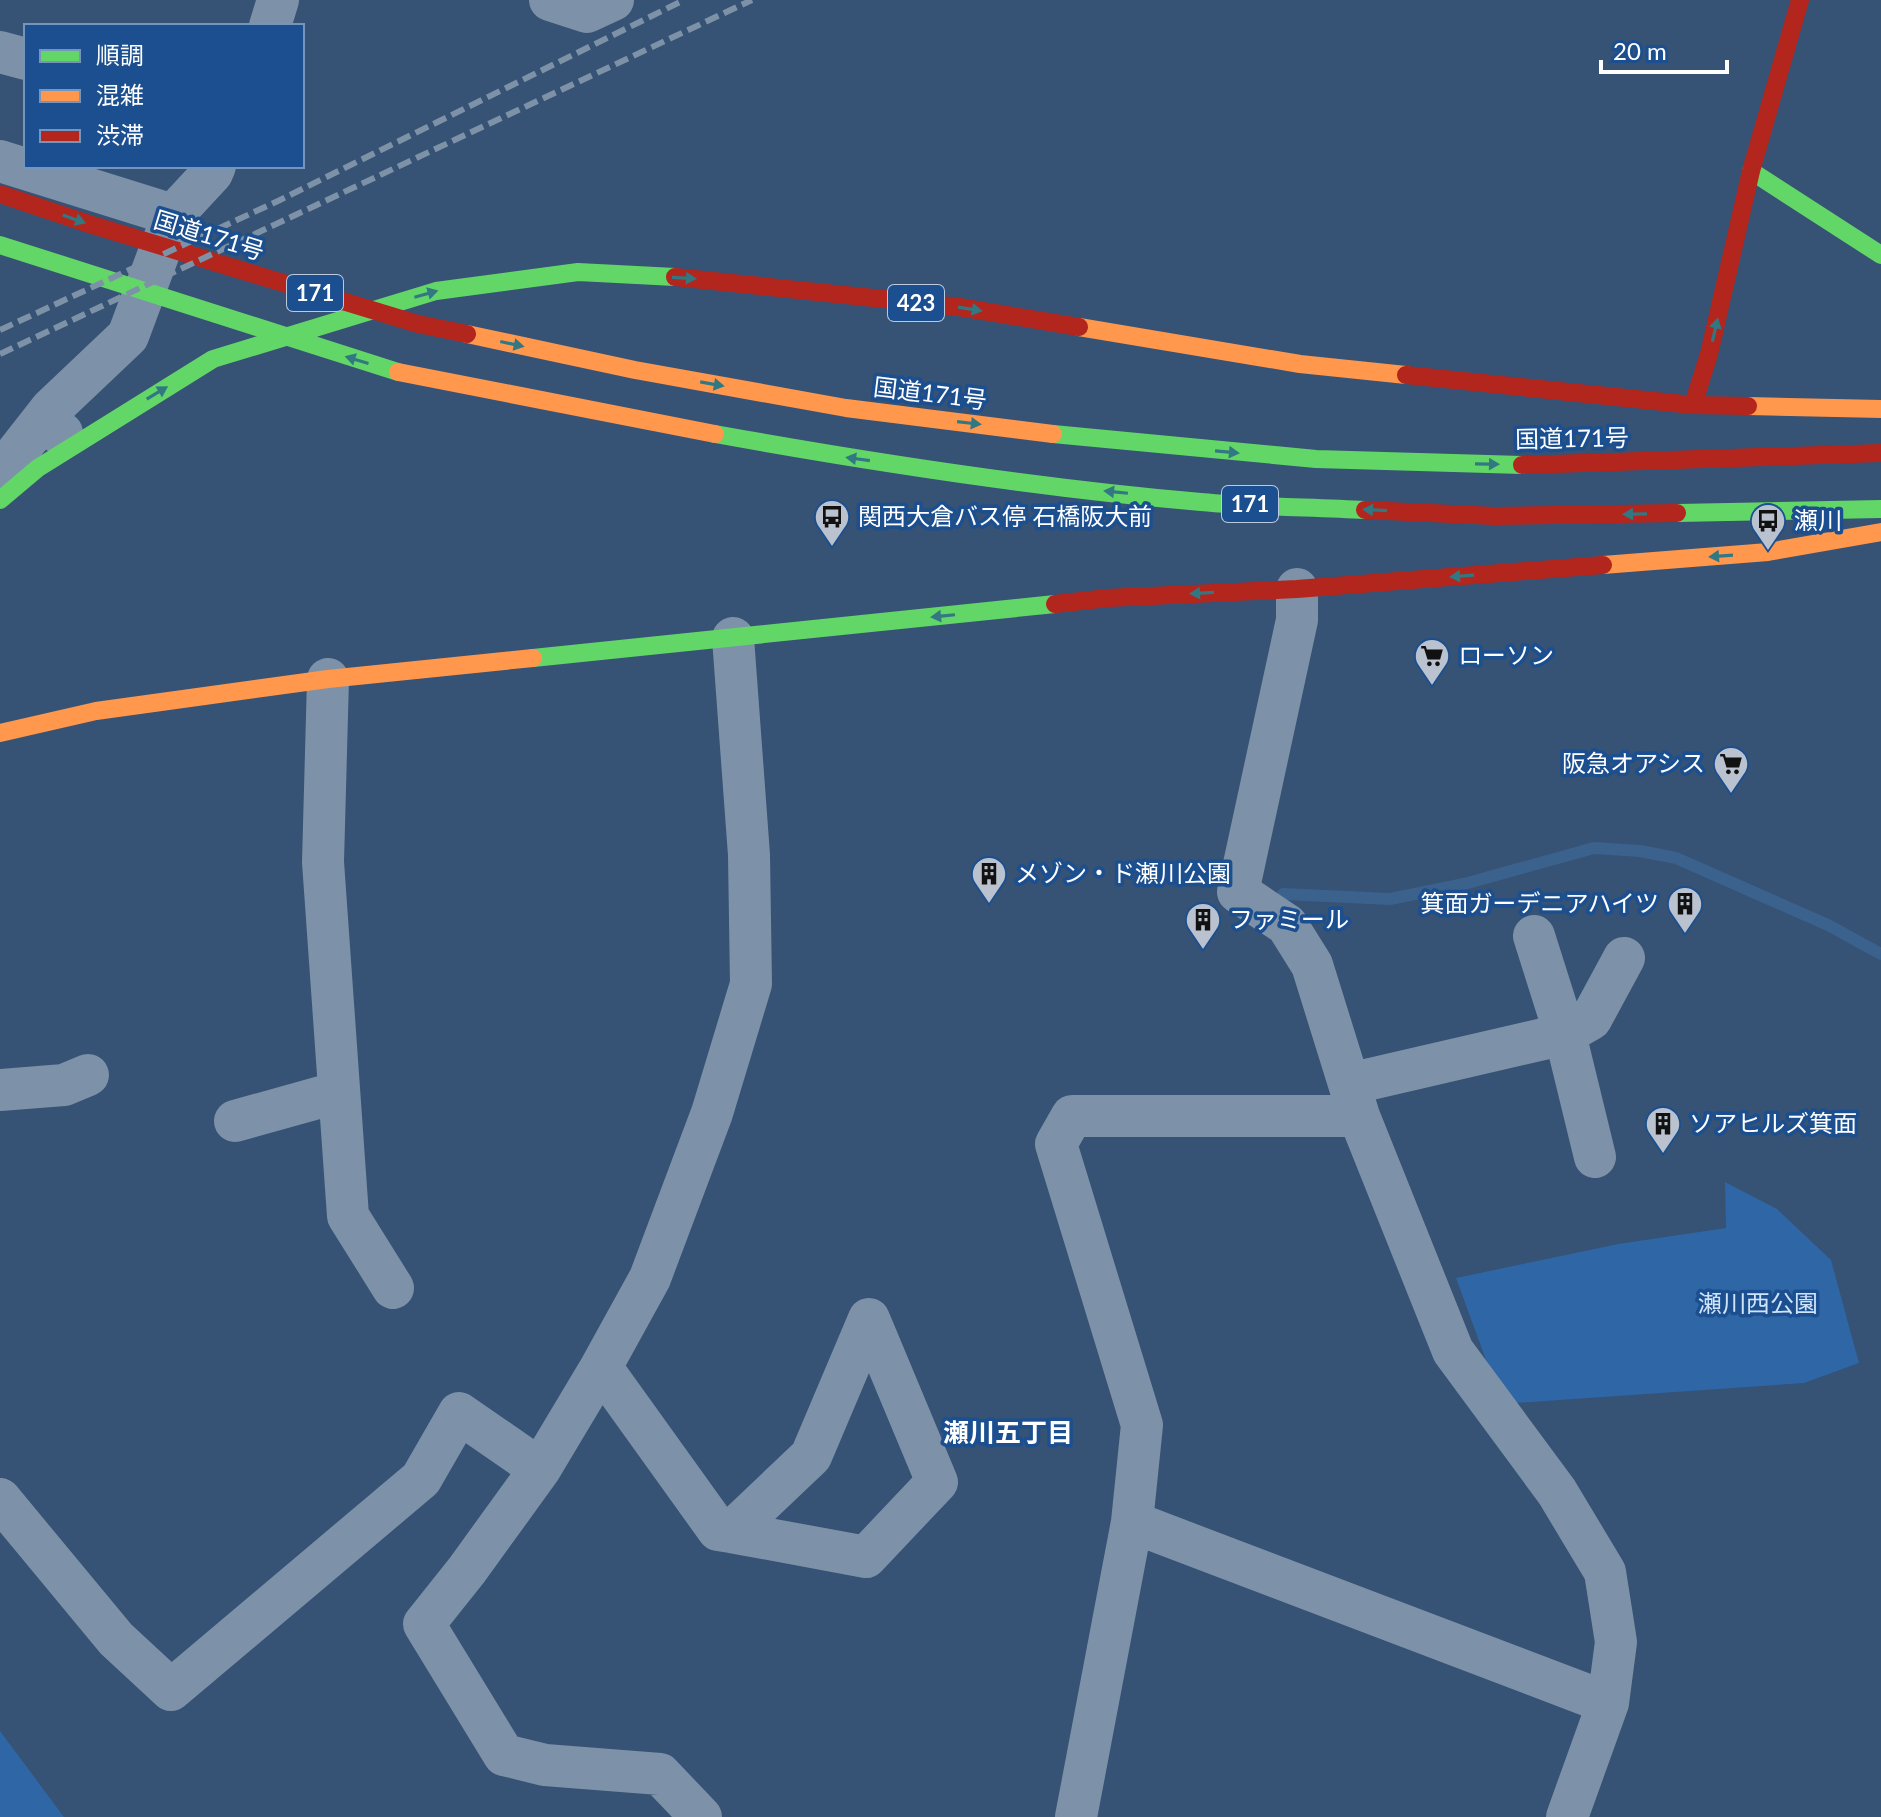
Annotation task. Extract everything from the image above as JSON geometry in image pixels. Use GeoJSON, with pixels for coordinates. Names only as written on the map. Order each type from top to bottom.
{"type":"FeatureCollection","features":[{"type":"Feature","properties":{"kind":"main road"},"geometry":{"type":"LineString","coordinates":[[1693,405],[1709,354],[1751,171],[1800,0]]}},
{"type":"Feature","properties":{"kind":"main road"},"geometry":{"type":"LineString","coordinates":[[1751,171],[1881,255]]}},
{"type":"Feature","properties":{"kind":"main road","name":"国道171号"},"geometry":{"type":"LineString","coordinates":[[2,177],[89,224],[418,324],[635,370],[846,408],[1122,442],[1316,459],[1531,465],[1881,453]]}},
{"type":"Feature","properties":{"kind":"main road","name":"171"},"geometry":{"type":"LineString","coordinates":[[0,245],[398,372],[625,418],[993,479],[1203,502],[1495,516],[1881,509]]}},
{"type":"Feature","properties":{"kind":"main road","name":"423"},"geometry":{"type":"LineString","coordinates":[[0,500],[38,468],[213,359],[436,291],[578,272],[700,278],[959,307],[1300,364],[1693,405],[1881,409]]}},
{"type":"Feature","properties":{"kind":"main road"},"geometry":{"type":"LineString","coordinates":[[0,733],[96,711],[328,679],[1108,598],[1297,589],[1768,552],[1881,532]]}},
{"type":"Feature","properties":{"kind":"street"},"geometry":{"type":"LineString","coordinates":[[271,24],[278,0]]}},
{"type":"Feature","properties":{"kind":"street"},"geometry":{"type":"LineString","coordinates":[[550,0],[587,12],[613,0]]}},
{"type":"Feature","properties":{"kind":"street"},"geometry":{"type":"LineString","coordinates":[[0,52],[24,58]]}},
{"type":"Feature","properties":{"kind":"street"},"geometry":{"type":"LineString","coordinates":[[0,474],[51,409],[128,336],[173,215],[214,168]]}},
{"type":"Feature","properties":{"kind":"street"},"geometry":{"type":"LineString","coordinates":[[2,177],[173,215]]}},
{"type":"Feature","properties":{"kind":"street"},"geometry":{"type":"LineString","coordinates":[[51,409],[57,432],[64,434],[110,421]]}},
{"type":"Feature","properties":{"kind":"street"},"geometry":{"type":"LineString","coordinates":[[1297,589],[1297,620],[1238,892],[1287,925],[1312,965],[1354,1100],[1453,1351],[1557,1492],[1605,1572],[1616,1642],[1608,1703],[1567,1817]]}},
{"type":"Feature","properties":{"kind":"street"},"geometry":{"type":"LineString","coordinates":[[701,1817],[660,1774],[545,1765],[504,1755],[424,1624],[540,1469],[601,1367],[650,1278],[712,1113],[751,984],[749,855],[733,638]]}},
{"type":"Feature","properties":{"kind":"street"},"geometry":{"type":"LineString","coordinates":[[328,679],[323,862],[348,1216],[393,1288]]}},
{"type":"Feature","properties":{"kind":"street"},"geometry":{"type":"LineString","coordinates":[[1534,936],[1565,1034],[1595,1157]]}},
{"type":"Feature","properties":{"kind":"street"},"geometry":{"type":"LineString","coordinates":[[1076,1817],[1132,1522],[1142,1425],[1056,1144],[1072,1116],[1354,1100],[1565,1034],[1591,1019],[1624,958]]}},
{"type":"Feature","properties":{"kind":"street"},"geometry":{"type":"LineString","coordinates":[[0,1090],[64,1085],[88,1075]]}},
{"type":"Feature","properties":{"kind":"street"},"geometry":{"type":"LineString","coordinates":[[235,1121],[339,1092]]}},
{"type":"Feature","properties":{"kind":"street"},"geometry":{"type":"LineString","coordinates":[[601,1367],[718,1530],[866,1557],[937,1482],[869,1319],[811,1456],[731,1532]]}},
{"type":"Feature","properties":{"kind":"street"},"geometry":{"type":"LineString","coordinates":[[0,1499],[116,1639],[171,1690],[421,1479],[459,1413],[540,1469]]}},
{"type":"Feature","properties":{"kind":"street"},"geometry":{"type":"LineString","coordinates":[[1132,1522],[1608,1703]]}},
{"type":"Feature","properties":{"kind":"green space","name":"瀬川西公園"},"geometry":{"type":"Polygon","coordinates":[[[1725,1182],[1777,1209],[1831,1260],[1859,1363],[1804,1383],[1515,1403],[1493,1379],[1456,1278],[1618,1244],[1726,1228],[1725,1182]]]}},
{"type":"Feature","properties":{"kind":"green space"},"geometry":{"type":"Polygon","coordinates":[[[0,1731],[64,1817],[0,1817],[0,1731]]]}},
{"type":"Feature","properties":{"kind":"waterway"},"geometry":{"type":"LineString","coordinates":[[1283,894],[1390,899],[1464,884],[1594,848],[1640,851],[1676,858],[1828,925],[1881,954]]}},
{"type":"Feature","properties":{"kind":"railway"},"geometry":{"type":"LineString","coordinates":[[0,330],[280,200],[684,0]]}},
{"type":"Feature","properties":{"kind":"railway"},"geometry":{"type":"LineString","coordinates":[[0,354],[752,0]]}},
{"type":"Feature","properties":{"kind":"traffic: fast"},"geometry":{"type":"LineString","coordinates":[[1751,171],[1881,255]]}},
{"type":"Feature","properties":{"kind":"traffic: fast"},"geometry":{"type":"LineString","coordinates":[[0,245],[398,372]]}},
{"type":"Feature","properties":{"kind":"traffic: fast"},"geometry":{"type":"LineString","coordinates":[[0,500],[38,468],[213,359],[436,291],[578,272],[675,277]]}},
{"type":"Feature","properties":{"kind":"traffic: fast"},"geometry":{"type":"LineString","coordinates":[[715,434],[897,465],[1079,490],[1222,504],[1365,510]]}},
{"type":"Feature","properties":{"kind":"traffic: fast"},"geometry":{"type":"LineString","coordinates":[[1053,434],[1316,459],[1522,465]]}},
{"type":"Feature","properties":{"kind":"traffic: fast"},"geometry":{"type":"LineString","coordinates":[[1677,513],[1881,509]]}},
{"type":"Feature","properties":{"kind":"traffic: fast"},"geometry":{"type":"LineString","coordinates":[[533,658],[1055,604]]}},
{"type":"Feature","properties":{"kind":"traffic: slow"},"geometry":{"type":"LineString","coordinates":[[1079,327],[1300,364],[1406,375]]}},
{"type":"Feature","properties":{"kind":"traffic: slow"},"geometry":{"type":"LineString","coordinates":[[467,334],[635,370],[846,408],[1053,434]]}},
{"type":"Feature","properties":{"kind":"traffic: slow"},"geometry":{"type":"LineString","coordinates":[[398,372],[715,434]]}},
{"type":"Feature","properties":{"kind":"traffic: slow"},"geometry":{"type":"LineString","coordinates":[[1748,406],[1881,409]]}},
{"type":"Feature","properties":{"kind":"traffic: slow"},"geometry":{"type":"LineString","coordinates":[[1603,565],[1768,552],[1881,532]]}},
{"type":"Feature","properties":{"kind":"traffic: slow"},"geometry":{"type":"LineString","coordinates":[[0,733],[96,711],[328,679],[533,658]]}},
{"type":"Feature","properties":{"kind":"traffic: jam"},"geometry":{"type":"LineString","coordinates":[[1693,405],[1709,354],[1751,171],[1800,0]]}},
{"type":"Feature","properties":{"kind":"traffic: jam"},"geometry":{"type":"LineString","coordinates":[[0,194],[418,324],[467,334]]}},
{"type":"Feature","properties":{"kind":"traffic: jam"},"geometry":{"type":"LineString","coordinates":[[675,277],[959,307],[1079,327]]}},
{"type":"Feature","properties":{"kind":"traffic: jam"},"geometry":{"type":"LineString","coordinates":[[1406,375],[1693,405],[1748,406]]}},
{"type":"Feature","properties":{"kind":"traffic: jam"},"geometry":{"type":"LineString","coordinates":[[1522,465],[1881,453]]}},
{"type":"Feature","properties":{"kind":"traffic: jam"},"geometry":{"type":"LineString","coordinates":[[1365,510],[1495,516],[1677,513]]}},
{"type":"Feature","properties":{"kind":"traffic: jam"},"geometry":{"type":"LineString","coordinates":[[1055,604],[1603,565]]}},
{"type":"Feature","properties":{"kind":"place","name":"関西大倉バス停 石橋阪大前"},"geometry":{"type":"Point","coordinates":[832,548]}},
{"type":"Feature","properties":{"kind":"place","name":"瀬川"},"geometry":{"type":"Point","coordinates":[1768,552]}},
{"type":"Feature","properties":{"kind":"place","name":"ローソン"},"geometry":{"type":"Point","coordinates":[1432,687]}},
{"type":"Feature","properties":{"kind":"place","name":"阪急オアシス"},"geometry":{"type":"Point","coordinates":[1731,795]}},
{"type":"Feature","properties":{"kind":"place","name":"メゾン・ド瀬川公園"},"geometry":{"type":"Point","coordinates":[989,905]}},
{"type":"Feature","properties":{"kind":"place","name":"箕面ガーデニアハイツ"},"geometry":{"type":"Point","coordinates":[1685,935]}},
{"type":"Feature","properties":{"kind":"place","name":"ファミール"},"geometry":{"type":"Point","coordinates":[1203,951]}},
{"type":"Feature","properties":{"kind":"place","name":"ソアヒルズ箕面"},"geometry":{"type":"Point","coordinates":[1663,1155]}},
{"type":"Feature","properties":{"kind":"district","name":"瀬川五丁目"},"geometry":{"type":"Point","coordinates":[1008,1433]}}]}
